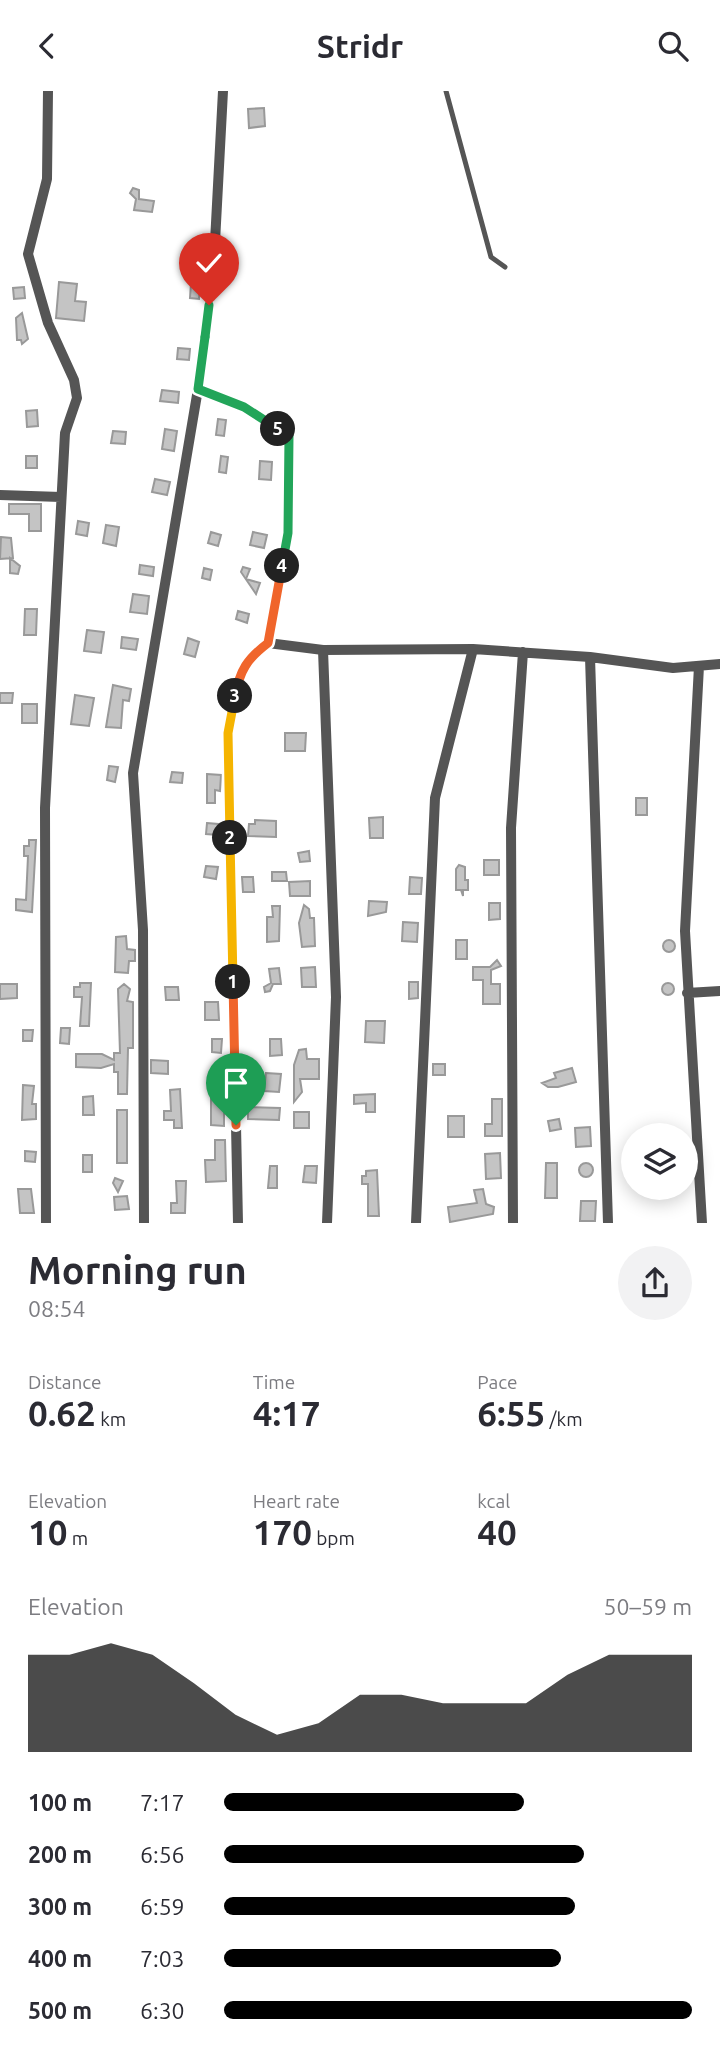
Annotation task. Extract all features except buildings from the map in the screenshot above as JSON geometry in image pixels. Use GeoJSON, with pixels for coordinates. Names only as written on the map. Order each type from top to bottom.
{"type":"FeatureCollection","features":[{"type":"Feature","properties":{"kind":"street"},"geometry":{"type":"LineString","coordinates":[[46,1223],[45,808],[65,433],[77,398],[74,380],[48,323],[28,254],[47,179],[48,91]]}},
{"type":"Feature","properties":{"kind":"street"},"geometry":{"type":"LineString","coordinates":[[144,1223],[143,930],[133,773],[198,389],[214,261],[223,91]]}},
{"type":"Feature","properties":{"kind":"street"},"geometry":{"type":"LineString","coordinates":[[198,389],[244,407],[289,436],[288,533],[268,643],[247,659],[239,675],[228,733],[238,1223]]}},
{"type":"Feature","properties":{"kind":"street"},"geometry":{"type":"LineString","coordinates":[[0,495],[61,496]]}},
{"type":"Feature","properties":{"kind":"street"},"geometry":{"type":"LineString","coordinates":[[268,643],[323,649],[473,649],[590,657],[673,667],[720,664]]}},
{"type":"Feature","properties":{"kind":"street"},"geometry":{"type":"LineString","coordinates":[[323,649],[336,996],[327,1223]]}},
{"type":"Feature","properties":{"kind":"street"},"geometry":{"type":"LineString","coordinates":[[416,1223],[435,798],[473,649]]}},
{"type":"Feature","properties":{"kind":"street"},"geometry":{"type":"LineString","coordinates":[[513,1223],[511,828],[523,652]]}},
{"type":"Feature","properties":{"kind":"street"},"geometry":{"type":"LineString","coordinates":[[590,657],[608,1223]]}},
{"type":"Feature","properties":{"kind":"street"},"geometry":{"type":"LineString","coordinates":[[699,666],[685,931],[702,1223]]}},
{"type":"Feature","properties":{"kind":"street"},"geometry":{"type":"LineString","coordinates":[[687,993],[720,991]]}},
{"type":"Feature","properties":{"kind":"lane"},"geometry":{"type":"LineString","coordinates":[[446,91],[491,257],[505,267]]}},
{"type":"Feature","properties":{"kind":"route"},"geometry":{"type":"LineString","coordinates":[[209,305],[198,389],[244,407],[289,436],[288,533],[268,643],[247,659],[239,675],[228,733],[236,1125]]}}]}
